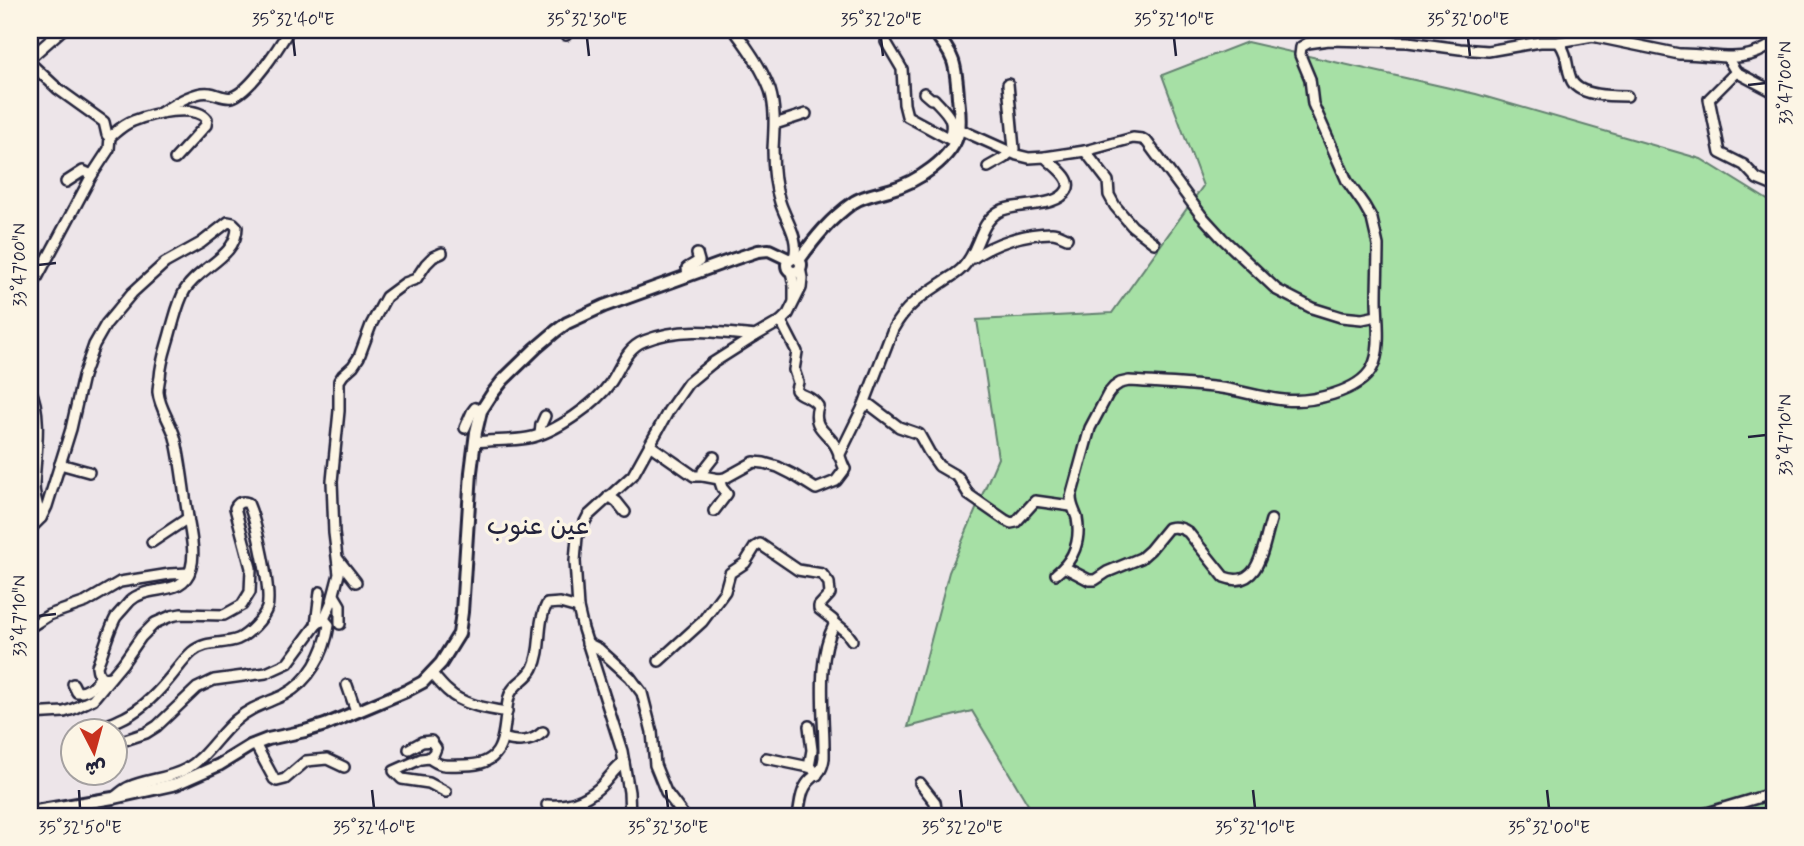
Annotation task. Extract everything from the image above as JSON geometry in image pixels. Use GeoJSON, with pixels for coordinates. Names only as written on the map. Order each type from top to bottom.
{"type":"FeatureCollection","features":[{"type":"Feature","properties":{"kind":"main road"},"geometry":{"type":"LineString","coordinates":[[30,812],[176,784],[193,778],[255,744],[305,732],[423,682],[432,674],[458,634],[463,612],[475,442],[481,411],[492,394],[536,348],[567,323],[622,299],[758,251],[769,250],[794,264],[838,214],[867,195],[889,190],[930,170],[950,150],[952,140],[959,129],[957,68],[947,48],[932,30]]}},
{"type":"Feature","properties":{"kind":"street"},"geometry":{"type":"LineString","coordinates":[[62,30],[30,60],[58,89],[104,122],[104,130],[110,137]]}},
{"type":"Feature","properties":{"kind":"street"},"geometry":{"type":"LineString","coordinates":[[160,113],[177,101],[207,92],[232,97],[266,66],[289,30]]}},
{"type":"Feature","properties":{"kind":"street"},"geometry":{"type":"LineString","coordinates":[[630,816],[624,762],[578,608],[575,550],[577,537],[588,516],[633,475],[669,410],[688,383],[712,364],[781,321],[794,305],[795,238],[780,202],[773,152],[775,124],[772,99],[758,65],[734,30]]}},
{"type":"Feature","properties":{"kind":"street"},"geometry":{"type":"LineString","coordinates":[[1563,30],[1679,54],[1728,59],[1756,54],[1774,43]]}},
{"type":"Feature","properties":{"kind":"street"},"geometry":{"type":"LineString","coordinates":[[1270,520],[1256,570],[1242,580],[1224,577],[1188,532],[1179,527],[1168,528],[1141,558],[1094,580],[1060,570],[1074,552],[1078,536],[1071,497],[1090,428],[1108,394],[1120,383],[1220,388],[1286,401],[1324,396],[1353,385],[1373,366],[1378,340],[1376,231],[1364,205],[1347,181],[1313,104],[1310,79],[1300,55],[1301,47],[1308,43],[1329,40],[1408,42],[1488,51],[1593,36]]}},
{"type":"Feature","properties":{"kind":"street"},"geometry":{"type":"LineString","coordinates":[[886,42],[902,69],[907,116],[952,140],[950,117],[925,93]]}},
{"type":"Feature","properties":{"kind":"street"},"geometry":{"type":"LineString","coordinates":[[1559,42],[1566,53],[1572,81],[1577,88],[1606,96],[1627,96]]}},
{"type":"Feature","properties":{"kind":"street"},"geometry":{"type":"LineString","coordinates":[[1728,59],[1737,72],[1774,92]]}},
{"type":"Feature","properties":{"kind":"street"},"geometry":{"type":"LineString","coordinates":[[1737,72],[1709,99],[1720,153],[1744,165],[1756,179],[1774,186]]}},
{"type":"Feature","properties":{"kind":"street"},"geometry":{"type":"LineString","coordinates":[[989,167],[1014,149],[1008,85]]}},
{"type":"Feature","properties":{"kind":"street"},"geometry":{"type":"LineString","coordinates":[[30,291],[92,175],[109,149],[110,137],[132,121],[160,113],[187,111],[202,114],[208,119],[206,125],[175,159]]}},
{"type":"Feature","properties":{"kind":"street"},"geometry":{"type":"LineString","coordinates":[[775,124],[806,114]]}},
{"type":"Feature","properties":{"kind":"street"},"geometry":{"type":"LineString","coordinates":[[105,125],[123,127]]}},
{"type":"Feature","properties":{"kind":"street"},"geometry":{"type":"LineString","coordinates":[[959,129],[1029,158],[1045,158],[1133,138],[1142,139],[1147,142],[1201,215],[1277,290],[1312,308],[1341,317],[1362,319],[1377,316]]}},
{"type":"Feature","properties":{"kind":"street"},"geometry":{"type":"LineString","coordinates":[[1085,151],[1108,181],[1115,206],[1132,226],[1154,243]]}},
{"type":"Feature","properties":{"kind":"street"},"geometry":{"type":"LineString","coordinates":[[839,456],[863,407],[899,318],[914,302],[963,268],[985,225],[997,212],[1007,208],[1041,204],[1067,192],[1067,179],[1045,158]]}},
{"type":"Feature","properties":{"kind":"street"},"geometry":{"type":"LineString","coordinates":[[66,182],[83,172],[92,175]]}},
{"type":"Feature","properties":{"kind":"street"},"geometry":{"type":"LineString","coordinates":[[30,529],[41,519],[47,506],[71,429],[86,364],[106,324],[132,293],[165,263],[201,243],[228,222],[233,223],[237,227],[237,237],[228,251],[199,274],[185,291],[161,368],[158,394],[174,435],[192,540],[192,566],[185,582],[173,588],[148,591],[139,595],[132,599],[116,618],[97,666],[97,672],[106,677]]}},
{"type":"Feature","properties":{"kind":"street"},"geometry":{"type":"LineString","coordinates":[[968,261],[987,248],[1028,236],[1054,232],[1067,238]]}},
{"type":"Feature","properties":{"kind":"street"},"geometry":{"type":"LineString","coordinates":[[130,738],[157,726],[203,685],[229,677],[266,673],[288,663],[320,622],[334,595],[339,574],[332,481],[339,381],[359,357],[371,325],[386,297],[416,279],[433,257],[442,253]]}},
{"type":"Feature","properties":{"kind":"street"},"geometry":{"type":"LineString","coordinates":[[688,276],[687,268],[699,261],[697,254]]}},
{"type":"Feature","properties":{"kind":"street"},"geometry":{"type":"LineString","coordinates":[[651,446],[694,476],[725,478],[754,462],[792,474],[816,489],[836,481],[845,469],[835,444],[817,422],[818,407],[813,399],[796,390],[798,382],[794,370],[797,352],[781,321]]}},
{"type":"Feature","properties":{"kind":"street"},"geometry":{"type":"LineString","coordinates":[[475,442],[527,438],[570,419],[593,401],[612,380],[624,359],[642,341],[698,331],[755,336]]}},
{"type":"Feature","properties":{"kind":"street"},"geometry":{"type":"LineString","coordinates":[[30,389],[34,398],[37,439],[34,487],[41,519]]}},
{"type":"Feature","properties":{"kind":"street"},"geometry":{"type":"LineString","coordinates":[[863,407],[870,405],[899,427],[919,434],[939,466],[958,477],[969,495],[1011,523],[1016,522],[1035,501],[1071,506]]}},
{"type":"Feature","properties":{"kind":"street"},"geometry":{"type":"LineString","coordinates":[[465,428],[475,408],[481,411]]}},
{"type":"Feature","properties":{"kind":"street"},"geometry":{"type":"LineString","coordinates":[[540,434],[545,416]]}},
{"type":"Feature","properties":{"kind":"street"},"geometry":{"type":"LineString","coordinates":[[703,476],[703,471],[713,457]]}},
{"type":"Feature","properties":{"kind":"street"},"geometry":{"type":"LineString","coordinates":[[60,464],[89,472]]}},
{"type":"Feature","properties":{"kind":"street"},"geometry":{"type":"LineString","coordinates":[[713,511],[727,494],[719,479]]}},
{"type":"Feature","properties":{"kind":"street"},"geometry":{"type":"LineString","coordinates":[[609,496],[625,512]]}},
{"type":"Feature","properties":{"kind":"street"},"geometry":{"type":"LineString","coordinates":[[30,714],[64,712],[93,699],[106,677],[155,623],[180,614],[224,615],[246,600],[251,585],[251,568],[234,508],[240,502],[248,503],[254,517],[269,593],[267,609],[238,639],[207,643],[196,649],[162,687],[128,716]]}},
{"type":"Feature","properties":{"kind":"street"},"geometry":{"type":"LineString","coordinates":[[580,515],[578,522],[581,526]]}},
{"type":"Feature","properties":{"kind":"street"},"geometry":{"type":"LineString","coordinates":[[152,542],[188,518]]}},
{"type":"Feature","properties":{"kind":"street"},"geometry":{"type":"LineString","coordinates":[[659,661],[702,622],[724,591],[730,573],[745,564],[755,547],[760,544],[794,567],[817,572],[826,578],[830,594],[819,606],[820,609],[852,640]]}},
{"type":"Feature","properties":{"kind":"street"},"geometry":{"type":"LineString","coordinates":[[337,558],[356,582]]}},
{"type":"Feature","properties":{"kind":"street"},"geometry":{"type":"LineString","coordinates":[[30,628],[49,615],[86,602],[120,582],[189,573]]}},
{"type":"Feature","properties":{"kind":"street"},"geometry":{"type":"LineString","coordinates":[[320,592],[320,622]]}},
{"type":"Feature","properties":{"kind":"street"},"geometry":{"type":"LineString","coordinates":[[334,595],[340,605],[340,624]]}},
{"type":"Feature","properties":{"kind":"street"},"geometry":{"type":"LineString","coordinates":[[429,758],[439,765],[479,765],[494,756],[503,738],[511,691],[534,667],[546,599],[578,608]]}},
{"type":"Feature","properties":{"kind":"street"},"geometry":{"type":"LineString","coordinates":[[113,798],[128,787],[184,770],[198,761],[237,718],[252,708],[285,694],[307,678],[328,634],[329,625],[320,622]]}},
{"type":"Feature","properties":{"kind":"street"},"geometry":{"type":"LineString","coordinates":[[798,816],[805,786],[822,768],[824,758],[823,666],[834,622]]}},
{"type":"Feature","properties":{"kind":"street"},"geometry":{"type":"LineString","coordinates":[[587,643],[599,649],[630,677],[642,693],[652,732],[655,765],[666,792],[684,816]]}},
{"type":"Feature","properties":{"kind":"street"},"geometry":{"type":"LineString","coordinates":[[432,674],[454,696],[481,708],[507,712]]}},
{"type":"Feature","properties":{"kind":"street"},"geometry":{"type":"LineString","coordinates":[[72,684],[77,692],[83,693],[106,677]]}},
{"type":"Feature","properties":{"kind":"street"},"geometry":{"type":"LineString","coordinates":[[348,685],[356,711]]}},
{"type":"Feature","properties":{"kind":"street"},"geometry":{"type":"LineString","coordinates":[[809,726],[809,767]]}},
{"type":"Feature","properties":{"kind":"street"},"geometry":{"type":"LineString","coordinates":[[503,738],[520,743],[543,732]]}},
{"type":"Feature","properties":{"kind":"street"},"geometry":{"type":"LineString","coordinates":[[409,749],[422,742],[431,741],[436,748],[429,758],[391,769],[402,779],[429,783],[446,792]]}},
{"type":"Feature","properties":{"kind":"street"},"geometry":{"type":"LineString","coordinates":[[255,744],[277,781],[285,779],[306,761],[327,759],[344,767]]}},
{"type":"Feature","properties":{"kind":"street"},"geometry":{"type":"LineString","coordinates":[[766,758],[812,768],[817,775]]}},
{"type":"Feature","properties":{"kind":"street"},"geometry":{"type":"LineString","coordinates":[[547,805],[585,800],[624,762]]}},
{"type":"Feature","properties":{"kind":"street"},"geometry":{"type":"LineString","coordinates":[[920,783],[935,802],[937,816]]}},
{"type":"Feature","properties":{"kind":"street"},"geometry":{"type":"LineString","coordinates":[[1697,816],[1774,793]]}},
{"type":"Feature","properties":{"kind":"green space"},"geometry":{"type":"Polygon","coordinates":[[[1247,42],[1476,94],[1701,159],[1774,204],[1774,816],[1038,816],[1030,808],[972,711],[908,727],[949,572],[998,458],[977,320],[1112,313],[1203,186],[1162,75],[1247,42]]]}},
{"type":"Feature","properties":{"kind":"district","name":"عين عنوب"},"geometry":{"type":"Point","coordinates":[538,527]}}]}
